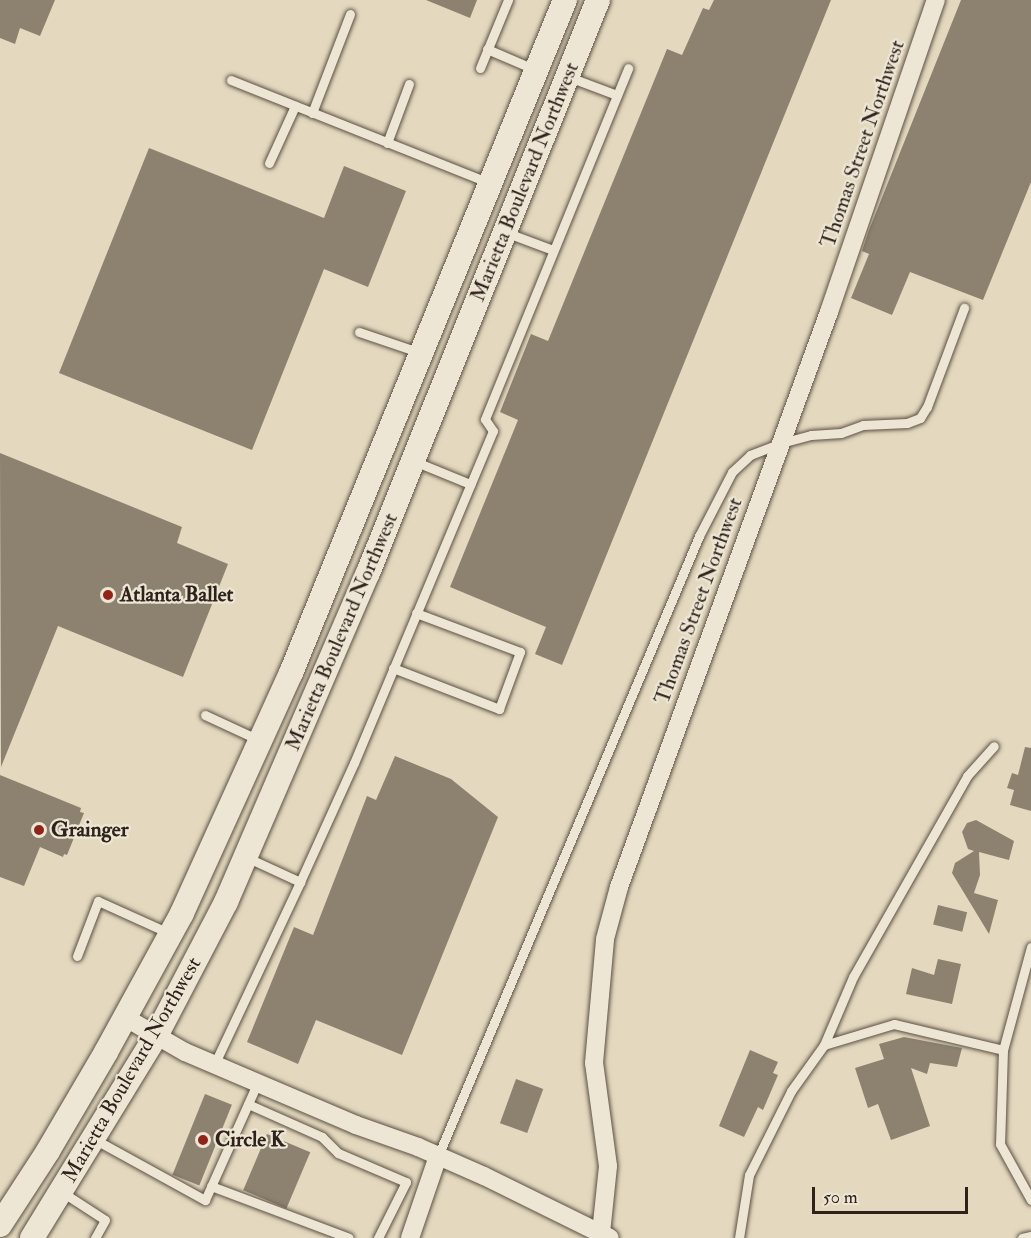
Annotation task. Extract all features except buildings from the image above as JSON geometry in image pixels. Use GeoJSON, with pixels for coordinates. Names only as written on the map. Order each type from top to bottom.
{"type":"FeatureCollection","features":[{"type":"Feature","properties":{"kind":"main road"},"geometry":{"type":"LineString","coordinates":[[0,1225],[48,1151],[126,1018],[171,934],[261,741],[291,673],[565,0]]}},
{"type":"Feature","properties":{"kind":"main road","name":"Marietta Boulevard Northwest"},"geometry":{"type":"LineString","coordinates":[[32,1238],[156,1036],[226,902],[308,716],[598,0]]}},
{"type":"Feature","properties":{"kind":"street","name":"Thomas Street Northwest"},"geometry":{"type":"LineString","coordinates":[[605,1236],[608,1166],[594,1063],[605,939],[619,886],[781,443],[936,0]]}},
{"type":"Feature","properties":{"kind":"street"},"geometry":{"type":"LineString","coordinates":[[126,1018],[214,1065],[438,1156],[605,1236]]}},
{"type":"Feature","properties":{"kind":"street"},"geometry":{"type":"LineString","coordinates":[[410,1238],[438,1156]]}},
{"type":"Feature","properties":{"kind":"lane"},"geometry":{"type":"LineString","coordinates":[[480,68],[508,0]]}},
{"type":"Feature","properties":{"kind":"lane"},"geometry":{"type":"LineString","coordinates":[[312,113],[350,14]]}},
{"type":"Feature","properties":{"kind":"lane"},"geometry":{"type":"LineString","coordinates":[[487,49],[537,70]]}},
{"type":"Feature","properties":{"kind":"lane"},"geometry":{"type":"LineString","coordinates":[[214,1065],[300,882],[493,431],[485,419],[628,68]]}},
{"type":"Feature","properties":{"kind":"lane"},"geometry":{"type":"LineString","coordinates":[[567,76],[617,95]]}},
{"type":"Feature","properties":{"kind":"lane"},"geometry":{"type":"LineString","coordinates":[[231,80],[490,183]]}},
{"type":"Feature","properties":{"kind":"lane"},"geometry":{"type":"LineString","coordinates":[[387,143],[409,84]]}},
{"type":"Feature","properties":{"kind":"lane"},"geometry":{"type":"LineString","coordinates":[[269,163],[295,106]]}},
{"type":"Feature","properties":{"kind":"lane"},"geometry":{"type":"LineString","coordinates":[[505,232],[554,250]]}},
{"type":"Feature","properties":{"kind":"lane"},"geometry":{"type":"LineString","coordinates":[[438,1156],[699,536],[732,472],[750,455],[781,443],[811,435],[841,434],[863,425],[907,423],[920,418],[927,407],[964,308]]}},
{"type":"Feature","properties":{"kind":"lane"},"geometry":{"type":"LineString","coordinates":[[359,332],[421,353]]}},
{"type":"Feature","properties":{"kind":"lane"},"geometry":{"type":"LineString","coordinates":[[413,460],[470,484]]}},
{"type":"Feature","properties":{"kind":"lane"},"geometry":{"type":"LineString","coordinates":[[393,668],[499,709],[520,652],[416,613]]}},
{"type":"Feature","properties":{"kind":"lane"},"geometry":{"type":"LineString","coordinates":[[205,715],[261,741]]}},
{"type":"Feature","properties":{"kind":"lane"},"geometry":{"type":"LineString","coordinates":[[739,1238],[750,1175],[791,1091],[824,1045],[853,977],[961,786],[994,746]]}},
{"type":"Feature","properties":{"kind":"lane"},"geometry":{"type":"LineString","coordinates":[[246,857],[300,882]]}},
{"type":"Feature","properties":{"kind":"lane"},"geometry":{"type":"LineString","coordinates":[[77,956],[98,901],[171,934]]}},
{"type":"Feature","properties":{"kind":"lane"},"geometry":{"type":"LineString","coordinates":[[1031,947],[1003,1050],[1000,1144],[1031,1200]]}},
{"type":"Feature","properties":{"kind":"lane"},"geometry":{"type":"LineString","coordinates":[[824,1045],[894,1024],[1003,1050]]}},
{"type":"Feature","properties":{"kind":"lane"},"geometry":{"type":"LineString","coordinates":[[94,1139],[205,1200],[257,1084]]}},
{"type":"Feature","properties":{"kind":"lane"},"geometry":{"type":"LineString","coordinates":[[248,1104],[322,1137],[338,1154],[406,1182],[378,1238]]}},
{"type":"Feature","properties":{"kind":"lane"},"geometry":{"type":"LineString","coordinates":[[211,1186],[349,1238]]}},
{"type":"Feature","properties":{"kind":"lane"},"geometry":{"type":"LineString","coordinates":[[62,1192],[105,1220],[95,1238]]}},
{"type":"Feature","properties":{"kind":"lane"},"geometry":{"type":"LineString","coordinates":[[1022,1238],[1031,1236]]}},
{"type":"Feature","properties":{"kind":"place","name":"Atlanta Ballet"},"geometry":{"type":"Point","coordinates":[108,595]}},
{"type":"Feature","properties":{"kind":"place","name":"Grainger"},"geometry":{"type":"Point","coordinates":[39,830]}},
{"type":"Feature","properties":{"kind":"place","name":"Circle K"},"geometry":{"type":"Point","coordinates":[203,1140]}}]}
